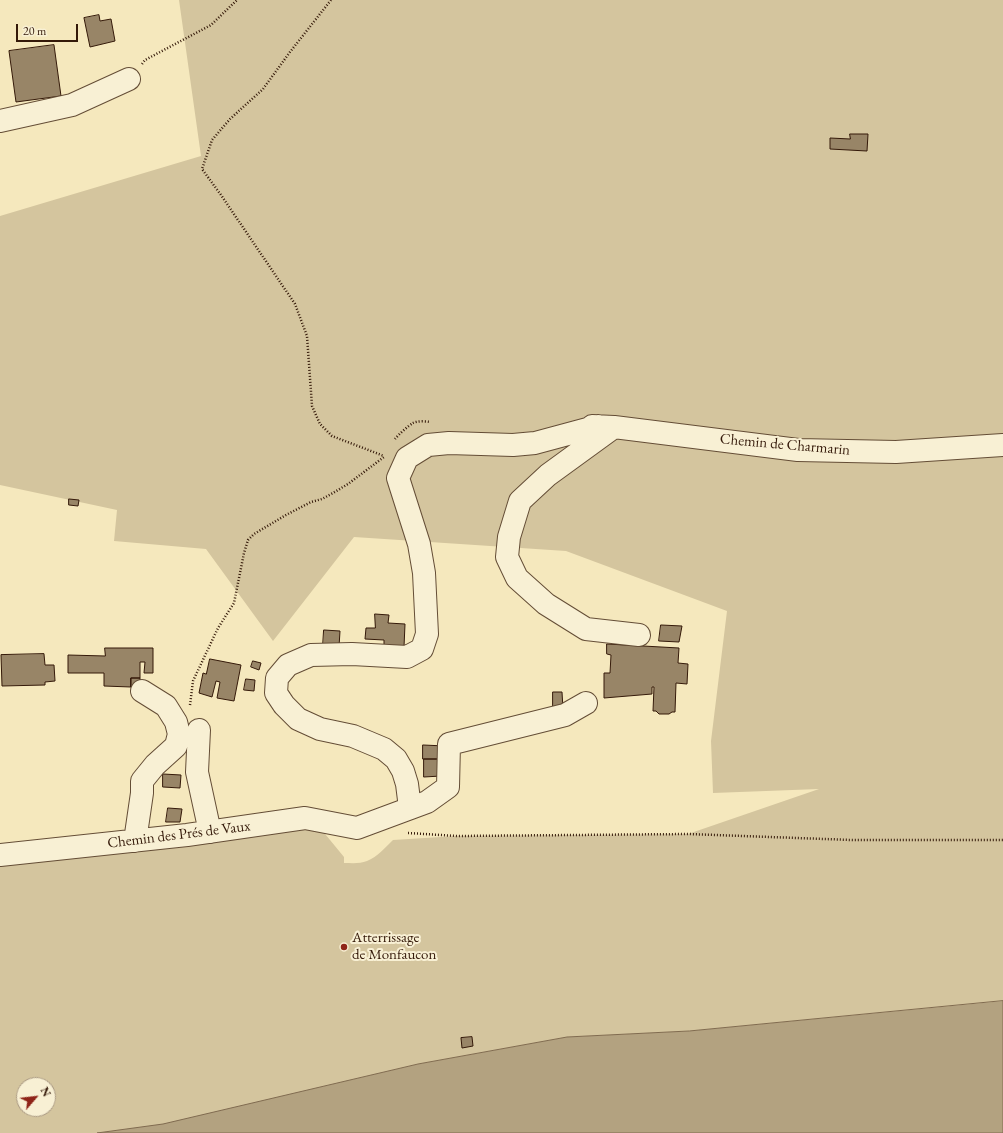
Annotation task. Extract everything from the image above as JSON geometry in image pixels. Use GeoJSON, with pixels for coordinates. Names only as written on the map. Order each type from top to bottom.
{"type":"FeatureCollection","features":[{"type":"Feature","properties":{"kind":"street"},"geometry":{"type":"LineString","coordinates":[[0,121],[72,105],[129,79]]}},
{"type":"Feature","properties":{"kind":"street"},"geometry":{"type":"LineString","coordinates":[[601,426],[520,502],[509,537],[506,557],[517,578],[546,604],[586,629],[640,636]]}},
{"type":"Feature","properties":{"kind":"street"},"geometry":{"type":"LineString","coordinates":[[586,703],[565,715],[449,744],[448,787],[427,802],[410,808],[407,784],[403,771],[396,759],[384,749],[353,736],[320,729],[298,719],[284,705],[276,693],[277,678],[288,665],[311,655],[352,654],[407,657],[422,649],[427,634],[424,573],[419,544],[398,478],[407,458],[428,445],[449,443],[513,445],[535,443],[601,426]]}},
{"type":"Feature","properties":{"kind":"street","name":"Chemin de Charmarin"},"geometry":{"type":"LineString","coordinates":[[601,426],[798,450],[896,452],[1003,445]]}},
{"type":"Feature","properties":{"kind":"street"},"geometry":{"type":"LineString","coordinates":[[135,841],[142,793],[142,781],[155,765],[176,746],[179,734],[176,722],[166,706],[142,691]]}},
{"type":"Feature","properties":{"kind":"street"},"geometry":{"type":"LineString","coordinates":[[199,730],[197,772],[210,832]]}},
{"type":"Feature","properties":{"kind":"street","name":"Chemin des Prés de Vaux"},"geometry":{"type":"LineString","coordinates":[[0,855],[210,832],[305,818],[357,828],[410,808]]}},
{"type":"Feature","properties":{"kind":"path"},"geometry":{"type":"LineString","coordinates":[[129,79],[145,60],[210,26],[237,0]]}},
{"type":"Feature","properties":{"kind":"path"},"geometry":{"type":"LineString","coordinates":[[331,0],[263,89],[230,119],[212,140],[202,169],[295,304],[307,336],[312,406],[320,424],[332,436],[384,456]]}},
{"type":"Feature","properties":{"kind":"path"},"geometry":{"type":"LineString","coordinates":[[395,441],[398,435],[413,423],[432,422]]}},
{"type":"Feature","properties":{"kind":"path"},"geometry":{"type":"LineString","coordinates":[[190,708],[193,681],[218,628],[234,603],[248,540],[254,534],[286,515],[333,493],[348,484],[388,452]]}},
{"type":"Feature","properties":{"kind":"path"},"geometry":{"type":"LineString","coordinates":[[406,833],[457,836],[688,834],[852,840],[1003,840]]}},
{"type":"Feature","properties":{"kind":"shaded area"},"geometry":{"type":"Polygon","coordinates":[[[179,0],[1003,0],[1003,1001],[689,1031],[567,1037],[418,1064],[163,1125],[97,1133],[0,1133],[0,853],[305,818],[321,829],[344,857],[344,863],[358,863],[367,861],[374,857],[393,840],[457,836],[688,834],[819,789],[713,793],[711,741],[727,611],[566,551],[354,537],[273,641],[206,549],[114,541],[117,510],[0,485],[0,216],[201,156],[179,0]]]}},
{"type":"Feature","properties":{"kind":"shaded area"},"geometry":{"type":"Polygon","coordinates":[[[1003,1001],[1003,1133],[97,1133],[163,1124],[418,1064],[567,1037],[689,1031],[1003,1001]]]}},
{"type":"Feature","properties":{"kind":"building"},"geometry":{"type":"Polygon","coordinates":[[[99,15],[100,21],[111,19],[115,41],[90,47],[84,18],[99,15]]]}},
{"type":"Feature","properties":{"kind":"building"},"geometry":{"type":"Polygon","coordinates":[[[54,45],[61,96],[16,102],[9,51],[54,45]]]}},
{"type":"Feature","properties":{"kind":"building"},"geometry":{"type":"Polygon","coordinates":[[[850,134],[868,134],[867,151],[830,149],[830,138],[850,139],[850,134]]]}},
{"type":"Feature","properties":{"kind":"building"},"geometry":{"type":"Polygon","coordinates":[[[69,499],[79,500],[78,506],[69,505],[69,499]]]}},
{"type":"Feature","properties":{"kind":"building"},"geometry":{"type":"Polygon","coordinates":[[[375,614],[389,615],[388,623],[405,624],[404,647],[384,646],[384,640],[365,639],[366,628],[375,628],[375,614]]]}},
{"type":"Feature","properties":{"kind":"building"},"geometry":{"type":"Polygon","coordinates":[[[661,625],[682,626],[679,642],[659,641],[661,625]]]}},
{"type":"Feature","properties":{"kind":"building"},"geometry":{"type":"Polygon","coordinates":[[[324,630],[340,631],[339,647],[323,646],[324,630]]]}},
{"type":"Feature","properties":{"kind":"building"},"geometry":{"type":"Polygon","coordinates":[[[607,644],[679,648],[678,663],[688,664],[687,684],[676,683],[675,712],[669,714],[659,714],[656,711],[653,711],[654,687],[652,687],[652,694],[604,698],[604,673],[610,673],[611,655],[607,654],[607,644]]]}},
{"type":"Feature","properties":{"kind":"building"},"geometry":{"type":"Polygon","coordinates":[[[105,648],[153,648],[153,673],[144,673],[145,662],[140,662],[140,678],[131,678],[131,687],[104,686],[104,673],[68,673],[68,655],[105,656],[105,648]]]}},
{"type":"Feature","properties":{"kind":"building"},"geometry":{"type":"Polygon","coordinates":[[[44,654],[45,665],[54,665],[55,681],[45,682],[45,685],[2,686],[1,655],[44,654]]]}},
{"type":"Feature","properties":{"kind":"building"},"geometry":{"type":"Polygon","coordinates":[[[210,659],[241,665],[234,701],[217,698],[220,682],[216,681],[212,697],[199,693],[203,673],[206,674],[210,659]]]}},
{"type":"Feature","properties":{"kind":"building"},"geometry":{"type":"Polygon","coordinates":[[[253,661],[261,663],[259,670],[251,667],[253,661]]]}},
{"type":"Feature","properties":{"kind":"building"},"geometry":{"type":"Polygon","coordinates":[[[131,678],[140,678],[140,687],[131,687],[131,678]]]}},
{"type":"Feature","properties":{"kind":"building"},"geometry":{"type":"Polygon","coordinates":[[[246,679],[255,680],[254,691],[244,690],[246,679]]]}},
{"type":"Feature","properties":{"kind":"building"},"geometry":{"type":"Polygon","coordinates":[[[553,692],[562,692],[563,709],[553,710],[553,692]]]}},
{"type":"Feature","properties":{"kind":"building"},"geometry":{"type":"Polygon","coordinates":[[[423,745],[445,746],[445,759],[423,759],[423,745]]]}},
{"type":"Feature","properties":{"kind":"building"},"geometry":{"type":"Polygon","coordinates":[[[424,759],[441,759],[441,776],[424,777],[424,759]]]}},
{"type":"Feature","properties":{"kind":"building"},"geometry":{"type":"Polygon","coordinates":[[[163,774],[181,775],[180,788],[163,787],[163,774]]]}},
{"type":"Feature","properties":{"kind":"building"},"geometry":{"type":"Polygon","coordinates":[[[168,808],[182,809],[180,822],[166,822],[168,808]]]}},
{"type":"Feature","properties":{"kind":"building"},"geometry":{"type":"Polygon","coordinates":[[[472,1037],[473,1046],[462,1048],[461,1038],[472,1037]]]}},
{"type":"Feature","properties":{"kind":"place","name":"Atterrissage de Monfaucon"},"geometry":{"type":"Point","coordinates":[344,947]}}]}
